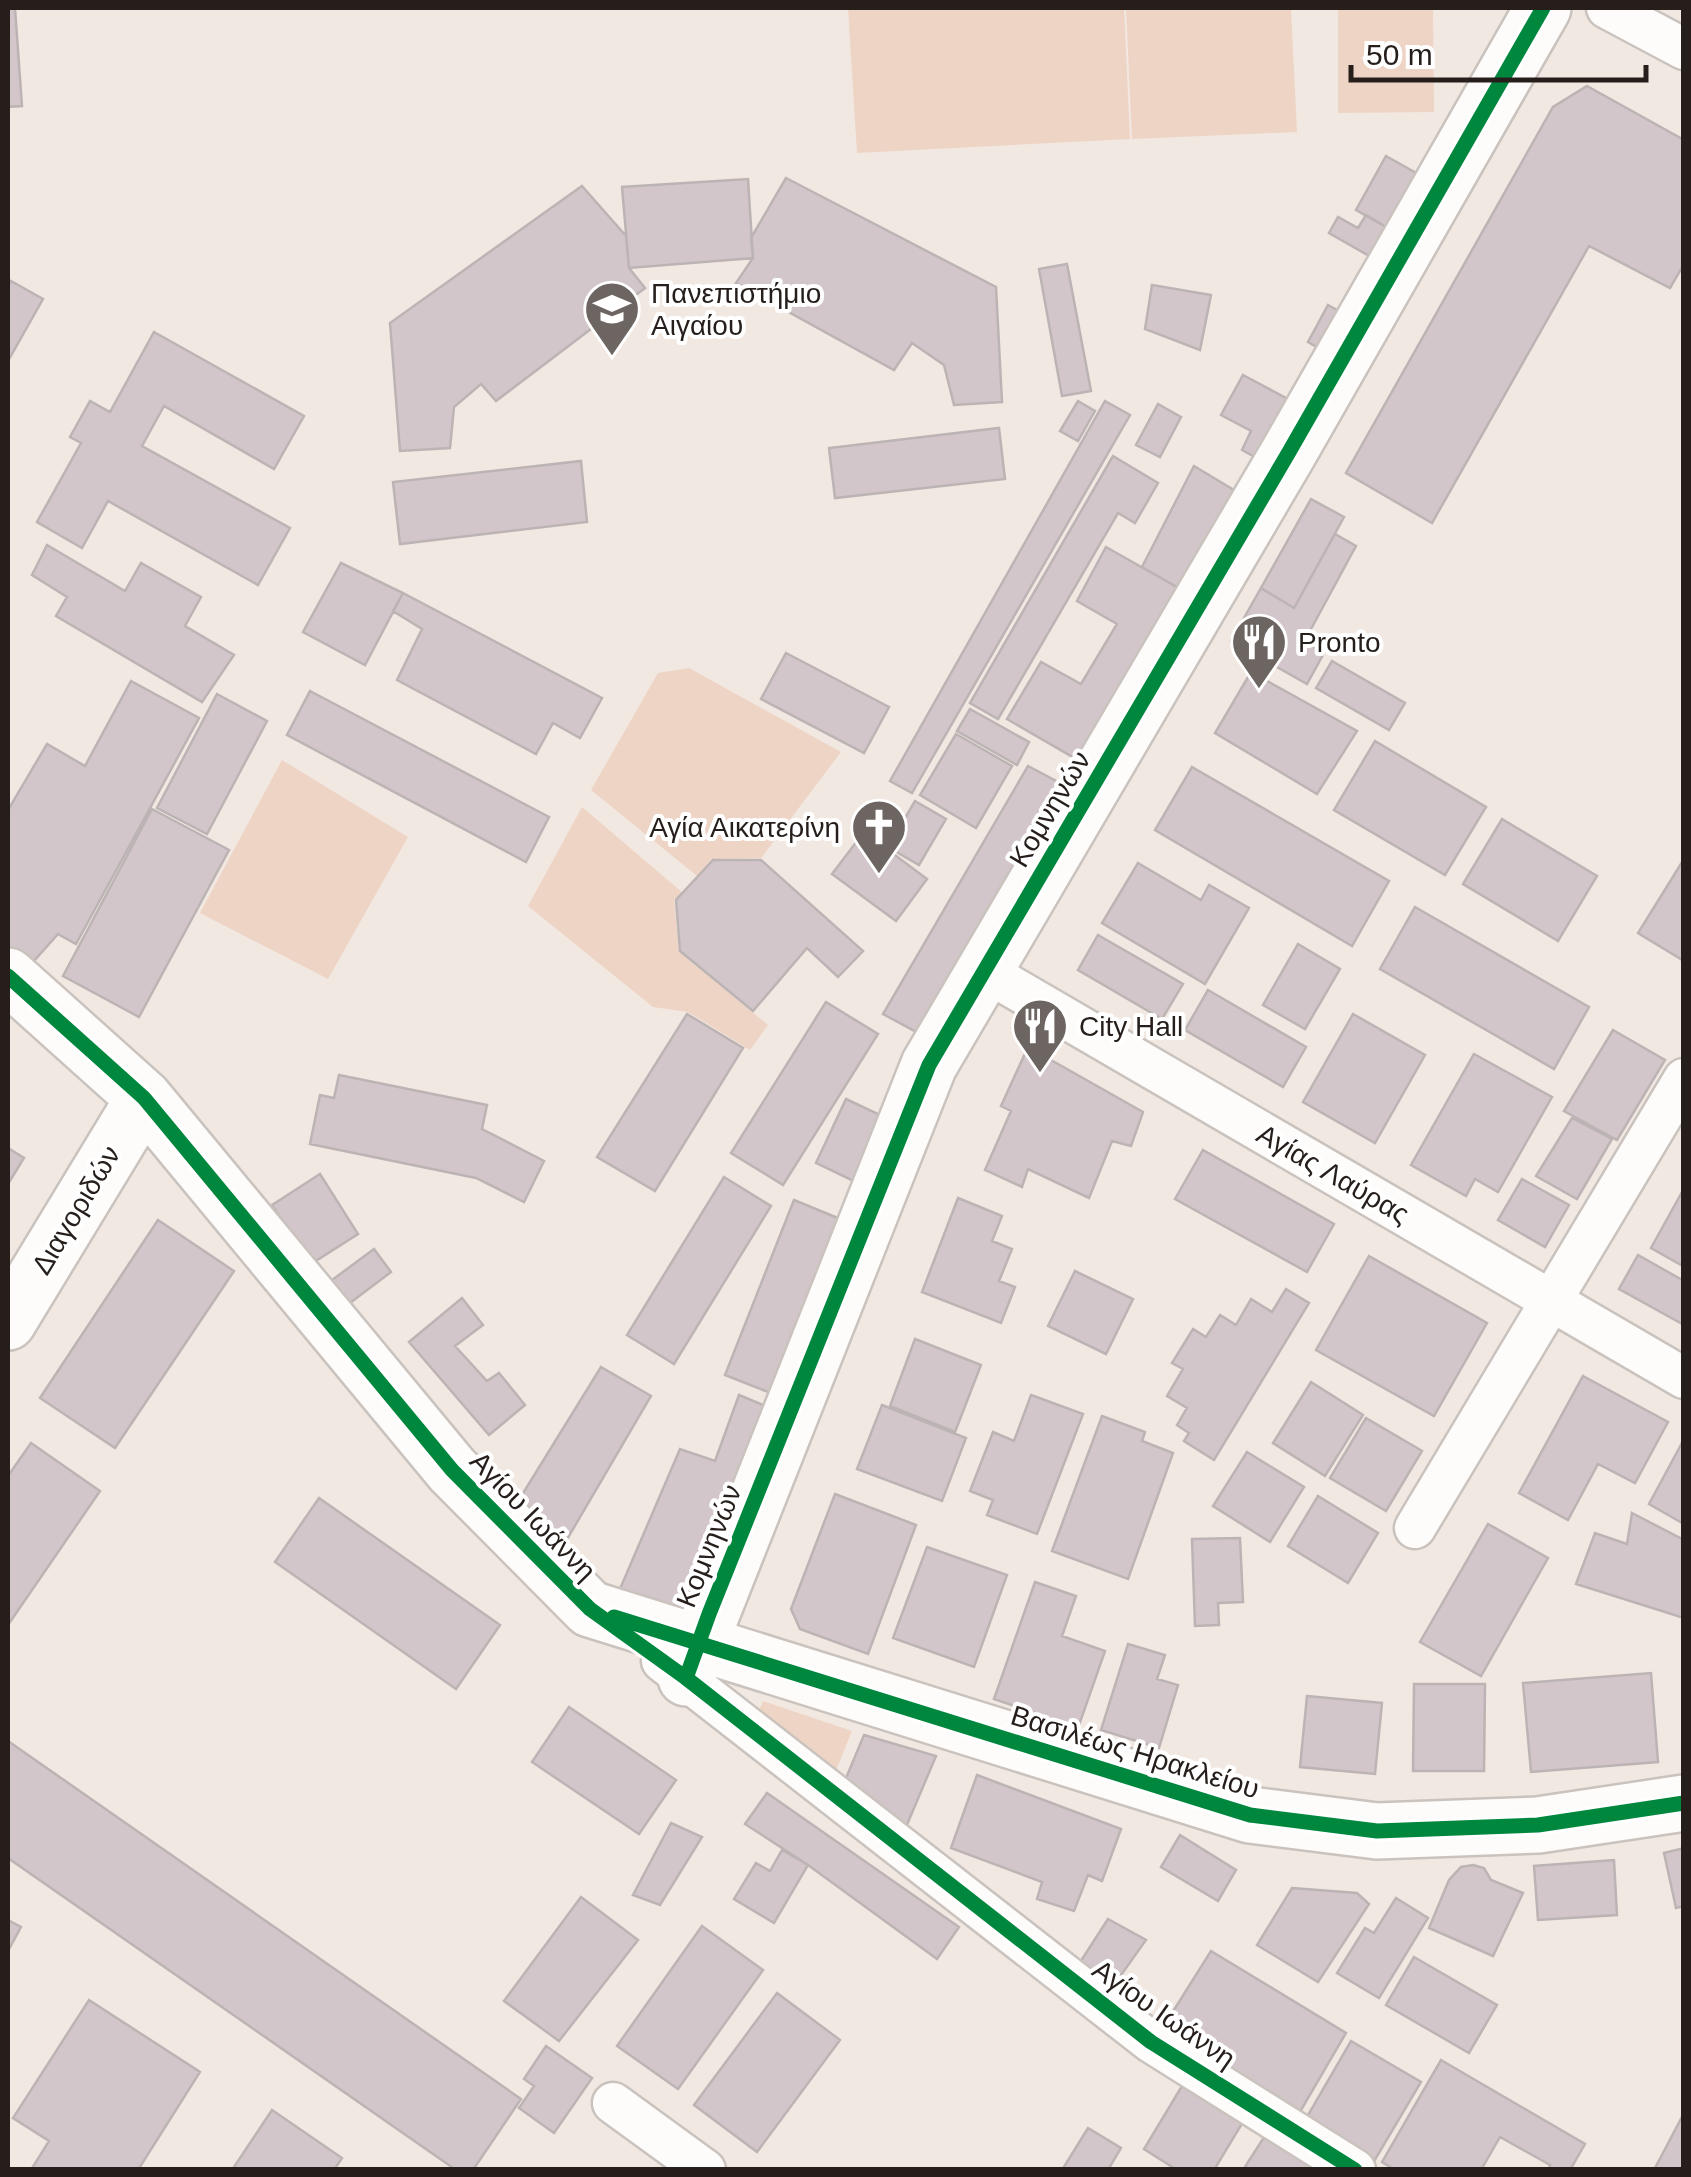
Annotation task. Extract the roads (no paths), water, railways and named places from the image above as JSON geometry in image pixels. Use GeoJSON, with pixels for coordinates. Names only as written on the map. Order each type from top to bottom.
{"type":"FeatureCollection","features":[{"type":"Feature","properties":{"kind":"street","name":"Κομνηνών"},"geometry":{"type":"LineString","coordinates":[[692,1661],[929,1065],[1289,452],[1543,8]]}},
{"type":"Feature","properties":{"kind":"street"},"geometry":{"type":"LineString","coordinates":[[1607,8],[1684,49]]}},
{"type":"Feature","properties":{"kind":"street","name":"Αγίας Λαύρας"},"geometry":{"type":"LineString","coordinates":[[984,970],[1684,1378]]}},
{"type":"Feature","properties":{"kind":"street","name":"Αγίου Ιωάννη"},"geometry":{"type":"LineString","coordinates":[[8,976],[144,1098],[452,1470],[590,1609]]}},
{"type":"Feature","properties":{"kind":"street"},"geometry":{"type":"LineString","coordinates":[[1415,1528],[1684,1080]]}},
{"type":"Feature","properties":{"kind":"street","name":"Διαγοριδών"},"geometry":{"type":"LineString","coordinates":[[8,1322],[144,1098]]}},
{"type":"Feature","properties":{"kind":"street","name":"Βασιλέως Ηρακλείου"},"geometry":{"type":"LineString","coordinates":[[590,1609],[692,1661],[1250,1815],[1377,1830],[1538,1825],[1684,1803]]}},
{"type":"Feature","properties":{"kind":"street","name":"Αγίου Ιωάννη"},"geometry":{"type":"LineString","coordinates":[[692,1661],[1151,2042],[1354,2170]]}},
{"type":"Feature","properties":{"kind":"street"},"geometry":{"type":"LineString","coordinates":[[613,2103],[704,2170]]}},
{"type":"Feature","properties":{"kind":"place","name":"Πανεπιστήμιο Αιγαίου"},"geometry":{"type":"Point","coordinates":[612,358]}},
{"type":"Feature","properties":{"kind":"place","name":"Pronto"},"geometry":{"type":"Point","coordinates":[1259,691]}},
{"type":"Feature","properties":{"kind":"place","name":"Αγία Αικατερίνη"},"geometry":{"type":"Point","coordinates":[879,876]}},
{"type":"Feature","properties":{"kind":"place","name":"City Hall"},"geometry":{"type":"Point","coordinates":[1040,1075]}}]}
